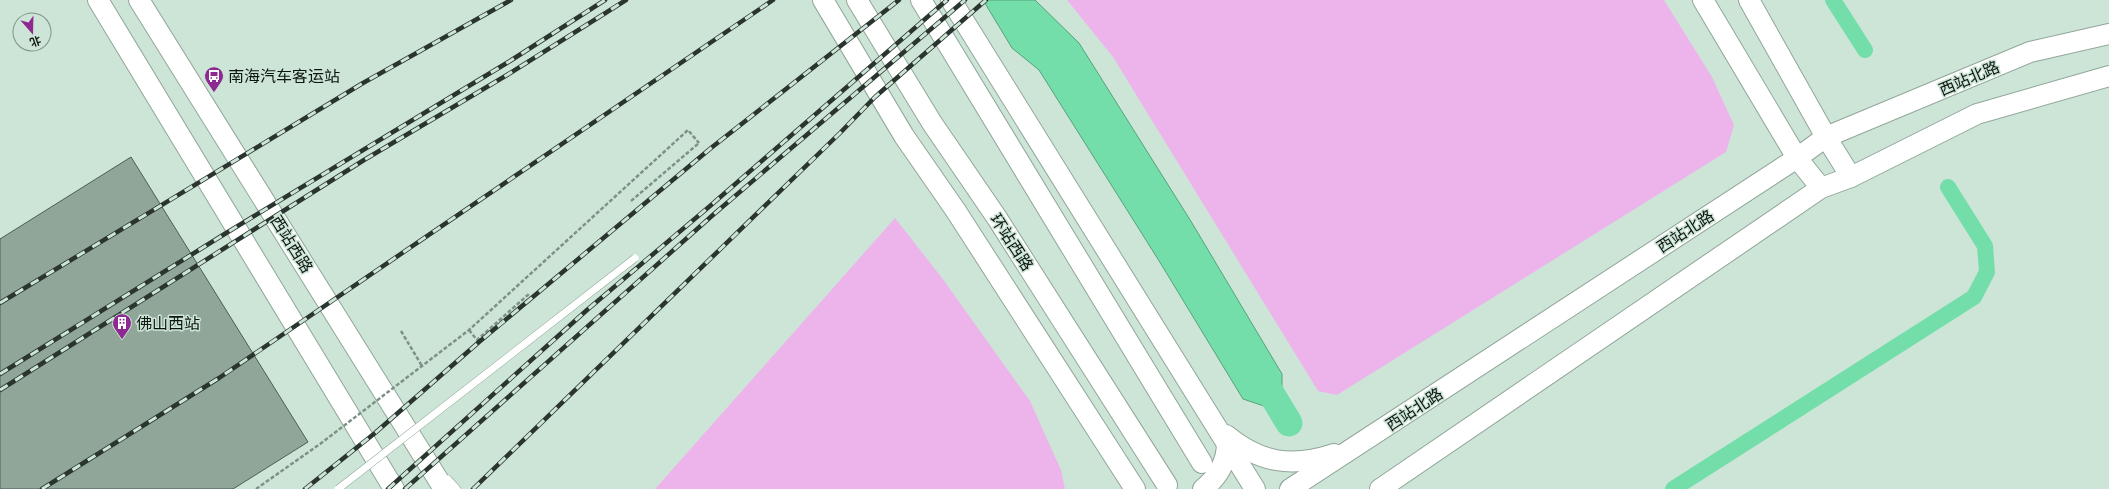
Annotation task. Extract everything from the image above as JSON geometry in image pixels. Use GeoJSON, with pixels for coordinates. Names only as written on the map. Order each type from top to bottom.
{"type":"FeatureCollection","features":[{"type":"Feature","properties":{"kind":"main road"},"geometry":{"type":"LineString","coordinates":[[98,0],[394,489]]}},
{"type":"Feature","properties":{"kind":"main road","name":"西站西路"},"geometry":{"type":"LineString","coordinates":[[139,0],[444,489]]}},
{"type":"Feature","properties":{"kind":"main road"},"geometry":{"type":"LineString","coordinates":[[823,0],[904,136],[956,211],[1126,480],[1135,489]]}},
{"type":"Feature","properties":{"kind":"main road","name":"环站西路"},"geometry":{"type":"LineString","coordinates":[[857,0],[932,123],[997,218],[1167,485]]}},
{"type":"Feature","properties":{"kind":"main road"},"geometry":{"type":"LineString","coordinates":[[921,0],[1202,463]]}},
{"type":"Feature","properties":{"kind":"main road"},"geometry":{"type":"LineString","coordinates":[[951,0],[1255,489]]}},
{"type":"Feature","properties":{"kind":"main road"},"geometry":{"type":"LineString","coordinates":[[1703,0],[1797,158],[1822,188]]}},
{"type":"Feature","properties":{"kind":"main road"},"geometry":{"type":"LineString","coordinates":[[1749,0],[1826,137],[1851,177]]}},
{"type":"Feature","properties":{"kind":"main road","name":"西站北路"},"geometry":{"type":"LineString","coordinates":[[1290,489],[1797,158],[1826,137],[2030,52],[2109,34]]}},
{"type":"Feature","properties":{"kind":"main road"},"geometry":{"type":"LineString","coordinates":[[1380,489],[1822,188],[1851,177],[1977,114],[2109,76]]}},
{"type":"Feature","properties":{"kind":"main road"},"geometry":{"type":"LineString","coordinates":[[1222,435],[1257,455],[1287,463],[1324,458],[1358,446]]}},
{"type":"Feature","properties":{"kind":"main road"},"geometry":{"type":"LineString","coordinates":[[1203,489],[1218,474],[1227,454],[1222,435]]}},
{"type":"Feature","properties":{"kind":"lane"},"geometry":{"type":"LineString","coordinates":[[338,489],[635,258]]}},
{"type":"Feature","properties":{"kind":"lane"},"geometry":{"type":"LineString","coordinates":[[412,437],[457,489]]}},
{"type":"Feature","properties":{"kind":"path"},"geometry":{"type":"LineString","coordinates":[[256,489],[320,444],[469,330],[688,130],[699,143],[632,201]]}},
{"type":"Feature","properties":{"kind":"path"},"geometry":{"type":"LineString","coordinates":[[469,330],[477,340],[530,293]]}},
{"type":"Feature","properties":{"kind":"path"},"geometry":{"type":"LineString","coordinates":[[401,331],[422,366]]}},
{"type":"Feature","properties":{"kind":"shaded area"},"geometry":{"type":"Polygon","coordinates":[[[983,0],[1035,0],[1079,43],[1192,223],[1282,374],[1282,412],[1243,399],[1161,264],[1039,70],[1012,48],[983,0]]]}},
{"type":"Feature","properties":{"kind":"shaded area"},"geometry":{"type":"Polygon","coordinates":[[[1067,0],[1664,0],[1712,77],[1734,125],[1726,152],[1337,395],[1318,391],[1113,57],[1067,0]]]}},
{"type":"Feature","properties":{"kind":"shaded area"},"geometry":{"type":"Polygon","coordinates":[[[895,218],[942,278],[1030,401],[1061,470],[1065,489],[655,489],[895,218]]]}},
{"type":"Feature","properties":{"kind":"building","name":"佛山西站"},"geometry":{"type":"Polygon","coordinates":[[[131,157],[308,442],[233,489],[0,489],[0,239],[131,157]]]}},
{"type":"Feature","properties":{"kind":"waterway"},"geometry":{"type":"LineString","coordinates":[[1833,0],[1865,50]]}},
{"type":"Feature","properties":{"kind":"waterway"},"geometry":{"type":"LineString","coordinates":[[1673,489],[1974,297],[1987,272],[1985,246],[1948,187]]}},
{"type":"Feature","properties":{"kind":"waterway"},"geometry":{"type":"LineString","coordinates":[[1263,380],[1289,423]]}},
{"type":"Feature","properties":{"kind":"railway"},"geometry":{"type":"LineString","coordinates":[[0,303],[363,83],[511,0]]}},
{"type":"Feature","properties":{"kind":"railway"},"geometry":{"type":"LineString","coordinates":[[0,374],[223,235],[510,61],[605,0]]}},
{"type":"Feature","properties":{"kind":"railway"},"geometry":{"type":"LineString","coordinates":[[0,390],[364,160],[507,75],[626,0]]}},
{"type":"Feature","properties":{"kind":"railway"},"geometry":{"type":"LineString","coordinates":[[42,489],[219,378],[773,0]]}},
{"type":"Feature","properties":{"kind":"railway"},"geometry":{"type":"LineString","coordinates":[[305,489],[375,433],[479,342],[711,148],[899,0]]}},
{"type":"Feature","properties":{"kind":"railway"},"geometry":{"type":"LineString","coordinates":[[388,489],[587,310],[710,206],[947,0]]}},
{"type":"Feature","properties":{"kind":"railway"},"geometry":{"type":"LineString","coordinates":[[405,489],[714,214],[965,0]]}},
{"type":"Feature","properties":{"kind":"railway"},"geometry":{"type":"LineString","coordinates":[[473,489],[840,133],[875,97],[986,0]]}},
{"type":"Feature","properties":{"kind":"place","name":"南海汽车客运站"},"geometry":{"type":"Point","coordinates":[214,93]}},
{"type":"Feature","properties":{"kind":"place","name":"佛山西站"},"geometry":{"type":"Point","coordinates":[122,340]}}]}
